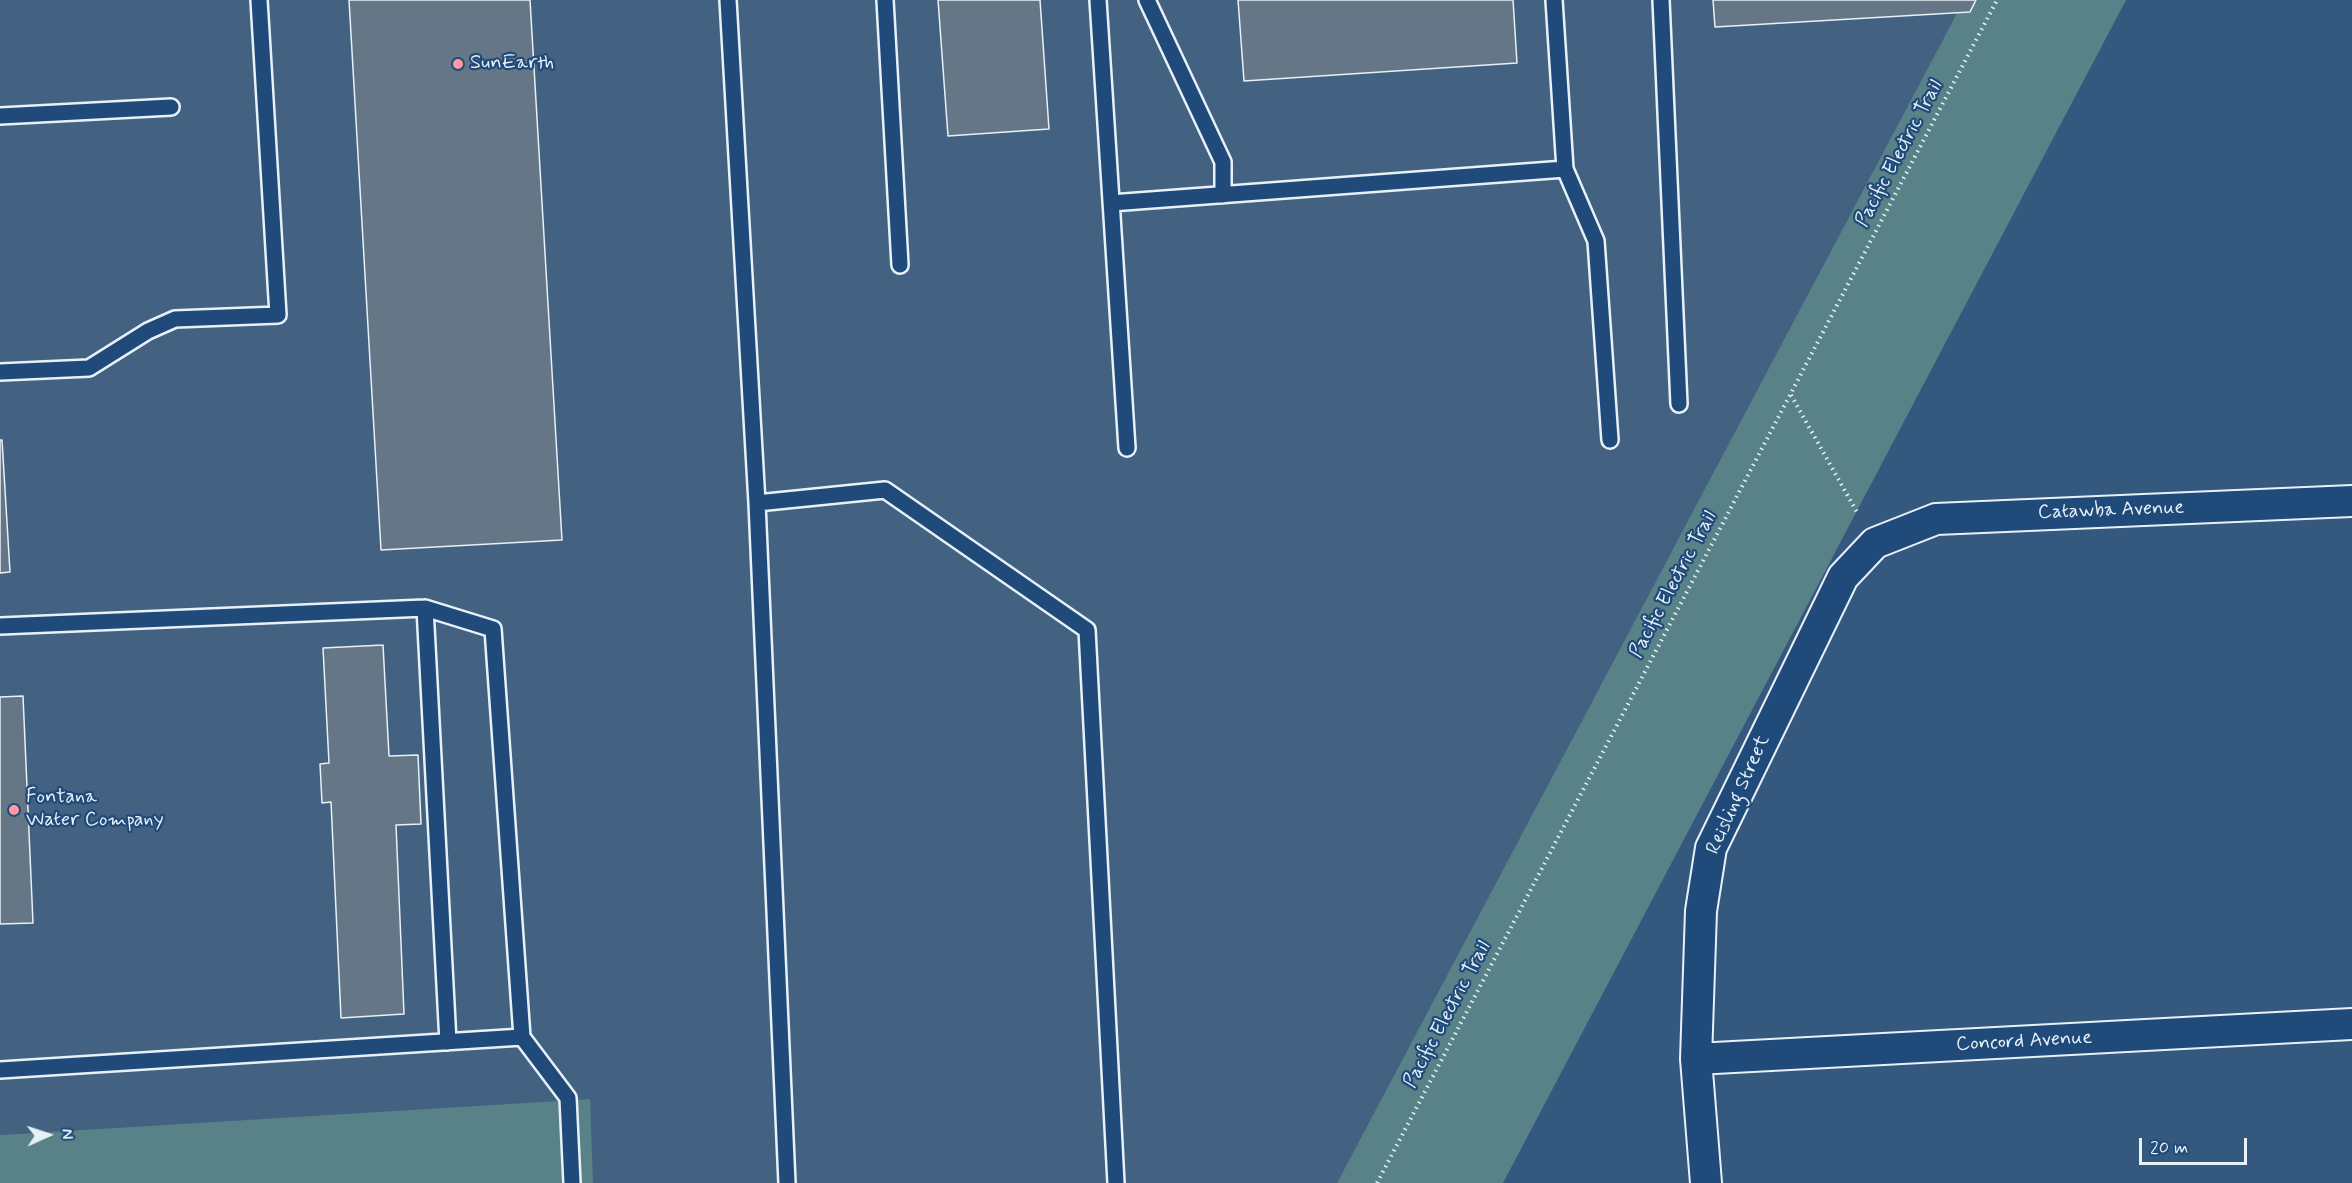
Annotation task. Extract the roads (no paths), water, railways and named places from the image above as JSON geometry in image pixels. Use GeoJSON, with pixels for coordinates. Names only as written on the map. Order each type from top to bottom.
{"type":"FeatureCollection","features":[{"type":"Feature","properties":{"kind":"street","name":"Catawba Avenue"},"geometry":{"type":"LineString","coordinates":[[1875,543],[1936,519],[2352,501]]}},
{"type":"Feature","properties":{"kind":"street","name":"Reisling Street"},"geometry":{"type":"LineString","coordinates":[[1706,1183],[1696,1059],[1701,911],[1711,848],[1843,577],[1875,543]]}},
{"type":"Feature","properties":{"kind":"street","name":"Concord Avenue"},"geometry":{"type":"LineString","coordinates":[[1696,1059],[2352,1024]]}},
{"type":"Feature","properties":{"kind":"lane"},"geometry":{"type":"LineString","coordinates":[[0,372],[89,368],[148,331],[175,319],[278,315],[259,0]]}},
{"type":"Feature","properties":{"kind":"lane"},"geometry":{"type":"LineString","coordinates":[[728,0],[757,503],[787,1183]]}},
{"type":"Feature","properties":{"kind":"lane"},"geometry":{"type":"LineString","coordinates":[[885,0],[900,265]]}},
{"type":"Feature","properties":{"kind":"lane"},"geometry":{"type":"LineString","coordinates":[[1098,0],[1127,448]]}},
{"type":"Feature","properties":{"kind":"lane"},"geometry":{"type":"LineString","coordinates":[[1147,0],[1223,162],[1223,195]]}},
{"type":"Feature","properties":{"kind":"lane"},"geometry":{"type":"LineString","coordinates":[[1554,0],[1565,169],[1596,241],[1610,440]]}},
{"type":"Feature","properties":{"kind":"lane"},"geometry":{"type":"LineString","coordinates":[[1661,0],[1679,404]]}},
{"type":"Feature","properties":{"kind":"lane"},"geometry":{"type":"LineString","coordinates":[[0,116],[171,106]]}},
{"type":"Feature","properties":{"kind":"lane"},"geometry":{"type":"LineString","coordinates":[[1111,203],[1565,169]]}},
{"type":"Feature","properties":{"kind":"lane"},"geometry":{"type":"LineString","coordinates":[[757,503],[885,490],[1087,630],[1116,1183]]}},
{"type":"Feature","properties":{"kind":"lane"},"geometry":{"type":"LineString","coordinates":[[426,608],[448,1042]]}},
{"type":"Feature","properties":{"kind":"lane"},"geometry":{"type":"LineString","coordinates":[[0,626],[426,608],[493,629],[522,1037],[568,1098],[572,1183]]}},
{"type":"Feature","properties":{"kind":"lane"},"geometry":{"type":"LineString","coordinates":[[0,1070],[522,1037]]}},
{"type":"Feature","properties":{"kind":"place","name":"SunEarth"},"geometry":{"type":"Point","coordinates":[458,64]}},
{"type":"Feature","properties":{"kind":"place","name":"Fontana Water Company"},"geometry":{"type":"Point","coordinates":[14,810]}}]}
